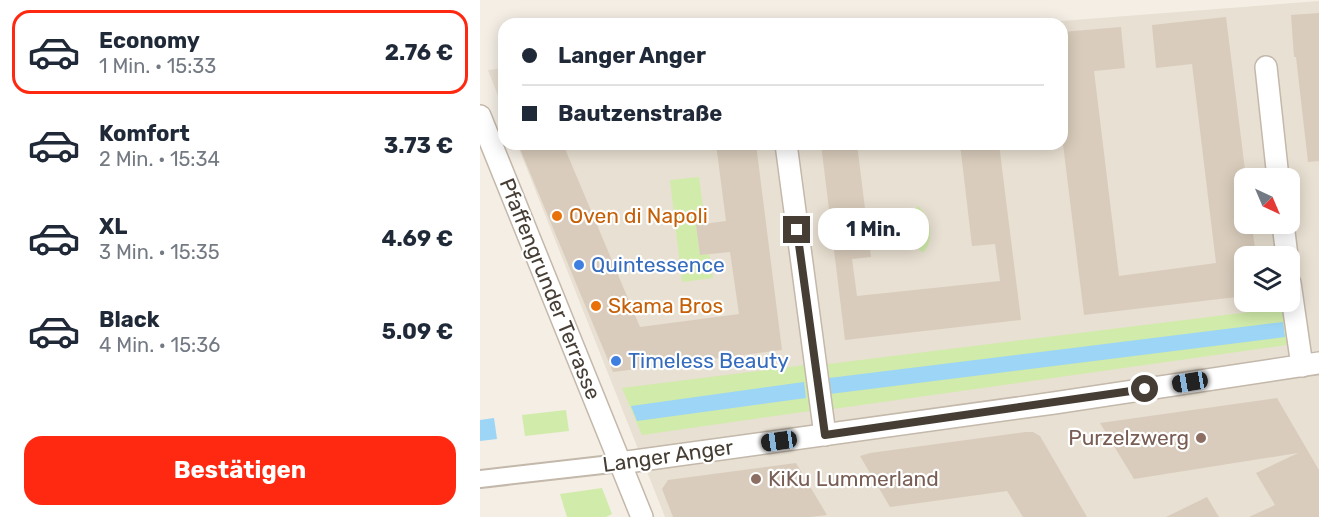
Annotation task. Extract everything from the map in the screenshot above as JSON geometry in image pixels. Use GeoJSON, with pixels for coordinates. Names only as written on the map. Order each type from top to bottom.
{"type":"FeatureCollection","features":[{"type":"Feature","properties":{"kind":"street"},"geometry":{"type":"LineString","coordinates":[[1266,67],[1277,168]]}},
{"type":"Feature","properties":{"kind":"street","name":"Pfaffengrunder Terrasse"},"geometry":{"type":"LineString","coordinates":[[480,116],[642,517]]}},
{"type":"Feature","properties":{"kind":"street"},"geometry":{"type":"LineString","coordinates":[[787,150],[825,435]]}},
{"type":"Feature","properties":{"kind":"street"},"geometry":{"type":"LineString","coordinates":[[1298,312],[1311,364]]}},
{"type":"Feature","properties":{"kind":"street","name":"Langer Anger"},"geometry":{"type":"LineString","coordinates":[[480,478],[620,463],[825,435],[1311,364]]}},
{"type":"Feature","properties":{"kind":"shaded area"},"geometry":{"type":"Polygon","coordinates":[[[1319,1],[1319,517],[665,517],[519,150],[1068,150],[1068,20],[1319,1]]]}},
{"type":"Feature","properties":{"kind":"shaded area"},"geometry":{"type":"Polygon","coordinates":[[[498,69],[498,96],[488,70],[498,69]]]}},
{"type":"Feature","properties":{"kind":"green space"},"geometry":{"type":"Polygon","coordinates":[[[699,177],[705,224],[696,225],[700,255],[709,254],[713,278],[682,282],[670,180],[699,177]]]}},
{"type":"Feature","properties":{"kind":"green space"},"geometry":{"type":"Polygon","coordinates":[[[918,206],[926,216],[930,229],[929,242],[923,253],[912,237],[910,223],[918,206]]]}},
{"type":"Feature","properties":{"kind":"green space"},"geometry":{"type":"Polygon","coordinates":[[[1250,312],[1283,312],[1287,345],[833,409],[828,364],[1250,312]]]}},
{"type":"Feature","properties":{"kind":"green space"},"geometry":{"type":"Polygon","coordinates":[[[805,365],[810,411],[642,435],[622,388],[805,365]]]}},
{"type":"Feature","properties":{"kind":"green space"},"geometry":{"type":"Polygon","coordinates":[[[566,410],[569,431],[525,436],[522,415],[566,410]]]}},
{"type":"Feature","properties":{"kind":"green space"},"geometry":{"type":"Polygon","coordinates":[[[602,488],[612,514],[606,517],[567,517],[560,494],[602,488]]]}},
{"type":"Feature","properties":{"kind":"water"},"geometry":{"type":"Polygon","coordinates":[[[1283,322],[1285,337],[830,394],[829,378],[1283,322]]]}},
{"type":"Feature","properties":{"kind":"water"},"geometry":{"type":"Polygon","coordinates":[[[804,382],[806,398],[637,421],[631,406],[804,382]]]}},
{"type":"Feature","properties":{"kind":"water"},"geometry":{"type":"Polygon","coordinates":[[[494,418],[497,439],[480,441],[480,420],[494,418]]]}},
{"type":"Feature","properties":{"kind":"building"},"geometry":{"type":"Polygon","coordinates":[[[1319,13],[1319,161],[1308,162],[1296,57],[1294,57],[1291,15],[1319,13]]]}},
{"type":"Feature","properties":{"kind":"building"},"geometry":{"type":"Polygon","coordinates":[[[1226,17],[1245,168],[1234,168],[1234,234],[1253,234],[1255,246],[1234,246],[1234,297],[1084,315],[1064,150],[1068,150],[1068,31],[1121,27],[1125,68],[1094,71],[1119,276],[1216,263],[1192,64],[1156,68],[1152,25],[1226,17]]]}},
{"type":"Feature","properties":{"kind":"building"},"geometry":{"type":"Polygon","coordinates":[[[520,150],[566,150],[640,327],[739,314],[730,252],[700,255],[696,225],[726,221],[717,150],[757,150],[782,350],[613,372],[520,150]]]}},
{"type":"Feature","properties":{"kind":"building"},"geometry":{"type":"Polygon","coordinates":[[[822,150],[858,150],[871,257],[852,259],[857,296],[1000,281],[995,244],[972,246],[961,150],[1000,150],[1021,320],[845,340],[822,150]]]}},
{"type":"Feature","properties":{"kind":"building"},"geometry":{"type":"Polygon","coordinates":[[[1277,398],[1319,470],[1319,517],[1249,517],[1275,505],[1256,473],[1298,453],[1134,479],[1100,423],[1277,398]]]}},
{"type":"Feature","properties":{"kind":"building"},"geometry":{"type":"Polygon","coordinates":[[[1033,432],[1040,436],[1087,517],[1023,517],[1007,491],[890,507],[860,456],[870,453],[1033,432]]]}},
{"type":"Feature","properties":{"kind":"building"},"geometry":{"type":"Polygon","coordinates":[[[796,463],[827,515],[673,517],[662,489],[668,480],[796,463]]]}},
{"type":"Feature","properties":{"kind":"building"},"geometry":{"type":"Polygon","coordinates":[[[1207,497],[1219,517],[1166,517],[1207,497]]]}},
{"type":"Feature","properties":{"kind":"place","name":"Oven di Napoli"},"geometry":{"type":"Point","coordinates":[557,216]}},
{"type":"Feature","properties":{"kind":"place","name":"Quintessence"},"geometry":{"type":"Point","coordinates":[579,265]}},
{"type":"Feature","properties":{"kind":"place","name":"Skama Bros"},"geometry":{"type":"Point","coordinates":[596,306]}},
{"type":"Feature","properties":{"kind":"place","name":"Timeless Beauty"},"geometry":{"type":"Point","coordinates":[616,361]}},
{"type":"Feature","properties":{"kind":"place","name":"Purzelzwerg"},"geometry":{"type":"Point","coordinates":[1201,438]}},
{"type":"Feature","properties":{"kind":"place","name":"KiKu Lummerland"},"geometry":{"type":"Point","coordinates":[756,479]}},
{"type":"Feature","properties":{"kind":"route"},"geometry":{"type":"LineString","coordinates":[[797,230],[825,435],[1145,389]]}}]}
